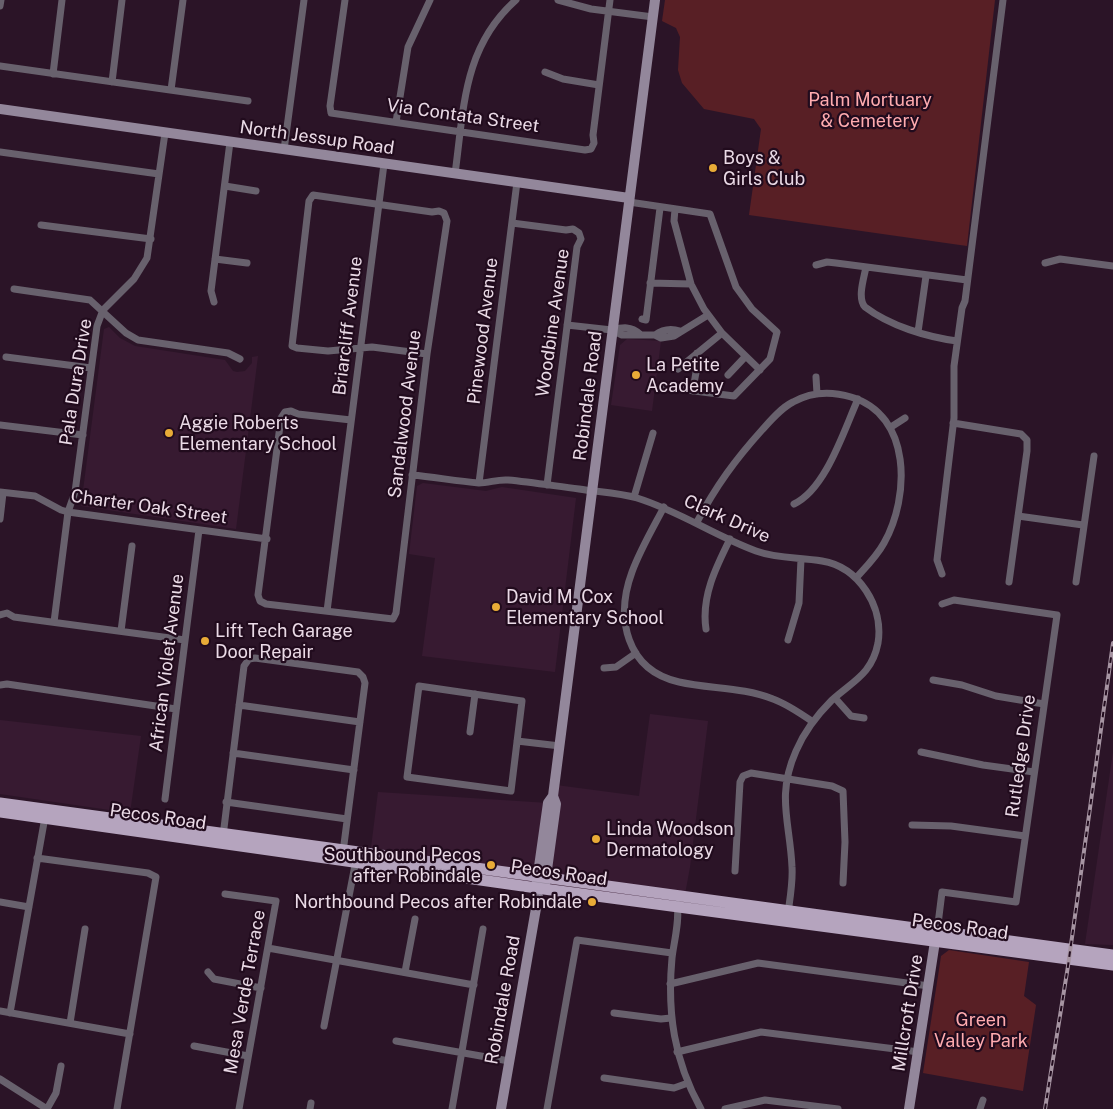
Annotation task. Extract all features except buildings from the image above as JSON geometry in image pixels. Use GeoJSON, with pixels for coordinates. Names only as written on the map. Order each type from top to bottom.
{"type":"FeatureCollection","features":[{"type":"Feature","properties":{"kind":"main road","name":"Pecos Road"},"geometry":{"type":"LineString","coordinates":[[0,803],[45,814]]}},
{"type":"Feature","properties":{"kind":"main road","name":"Pecos Road"},"geometry":{"type":"LineString","coordinates":[[0,812],[45,814],[357,858],[458,867],[540,886]]}},
{"type":"Feature","properties":{"kind":"main road","name":"Pecos Road"},"geometry":{"type":"LineString","coordinates":[[357,858],[432,873],[677,902],[936,937],[1113,965]]}},
{"type":"Feature","properties":{"kind":"main road"},"geometry":{"type":"LineString","coordinates":[[432,873],[457,871],[458,867]]}},
{"type":"Feature","properties":{"kind":"main road","name":"Pecos Road"},"geometry":{"type":"LineString","coordinates":[[787,917],[886,925],[936,937]]}},
{"type":"Feature","properties":{"kind":"main road"},"geometry":{"type":"LineString","coordinates":[[936,937],[1113,955]]}},
{"type":"Feature","properties":{"kind":"street"},"geometry":{"type":"LineString","coordinates":[[0,6],[1,0]]}},
{"type":"Feature","properties":{"kind":"street"},"geometry":{"type":"LineString","coordinates":[[52,74],[62,0]]}},
{"type":"Feature","properties":{"kind":"street"},"geometry":{"type":"LineString","coordinates":[[112,82],[122,0]]}},
{"type":"Feature","properties":{"kind":"street"},"geometry":{"type":"LineString","coordinates":[[171,90],[183,0]]}},
{"type":"Feature","properties":{"kind":"street"},"geometry":{"type":"LineString","coordinates":[[284,150],[304,0]]}},
{"type":"Feature","properties":{"kind":"street","name":"Via Contata Street"},"geometry":{"type":"LineString","coordinates":[[345,0],[330,106],[331,113],[585,150],[591,149],[594,143],[599,85]]}},
{"type":"Feature","properties":{"kind":"street"},"geometry":{"type":"LineString","coordinates":[[396,122],[408,47],[430,0]]}},
{"type":"Feature","properties":{"kind":"street"},"geometry":{"type":"LineString","coordinates":[[455,174],[468,80],[474,59],[492,25],[516,0]]}},
{"type":"Feature","properties":{"kind":"street"},"geometry":{"type":"LineString","coordinates":[[558,0],[609,12],[653,17]]}},
{"type":"Feature","properties":{"kind":"street"},"geometry":{"type":"LineString","coordinates":[[545,72],[563,80],[599,85],[610,0]]}},
{"type":"Feature","properties":{"kind":"street","name":"Robindale Road"},"geometry":{"type":"LineString","coordinates":[[501,1109],[556,804],[553,796],[655,0]]}},
{"type":"Feature","properties":{"kind":"street"},"geometry":{"type":"LineString","coordinates":[[942,574],[937,560],[953,424],[954,381],[958,341],[1003,0]]}},
{"type":"Feature","properties":{"kind":"street"},"geometry":{"type":"LineString","coordinates":[[0,66],[248,101]]}},
{"type":"Feature","properties":{"kind":"street","name":"North Jessup Road"},"geometry":{"type":"LineString","coordinates":[[0,109],[517,182],[629,200]]}},
{"type":"Feature","properties":{"kind":"street","name":"Pala Dura Drive"},"geometry":{"type":"LineString","coordinates":[[54,622],[68,512],[75,492],[97,326],[103,310],[138,273],[147,258],[165,133]]}},
{"type":"Feature","properties":{"kind":"street"},"geometry":{"type":"LineString","coordinates":[[214,302],[211,291],[230,142]]}},
{"type":"Feature","properties":{"kind":"street"},"geometry":{"type":"LineString","coordinates":[[0,152],[159,174]]}},
{"type":"Feature","properties":{"kind":"street","name":"Briarcliff Avenue"},"geometry":{"type":"LineString","coordinates":[[327,610],[384,164]]}},
{"type":"Feature","properties":{"kind":"street","name":"Pinewood Avenue"},"geometry":{"type":"LineString","coordinates":[[479,483],[517,182]]}},
{"type":"Feature","properties":{"kind":"street"},"geometry":{"type":"LineString","coordinates":[[225,186],[256,191]]}},
{"type":"Feature","properties":{"kind":"street"},"geometry":{"type":"LineString","coordinates":[[379,204],[313,195],[309,201],[292,346],[328,351],[361,346],[427,354]]}},
{"type":"Feature","properties":{"kind":"street"},"geometry":{"type":"LineString","coordinates":[[629,200],[660,208],[702,212],[712,218],[724,258],[736,287],[752,310],[777,332],[770,359],[734,396],[663,387]]}},
{"type":"Feature","properties":{"kind":"street","name":"Sandalwood Avenue"},"geometry":{"type":"LineString","coordinates":[[327,610],[393,619],[396,613],[427,354],[444,230],[447,221],[444,213],[439,211],[379,204]]}},
{"type":"Feature","properties":{"kind":"street"},"geometry":{"type":"LineString","coordinates":[[642,319],[646,320],[660,208]]}},
{"type":"Feature","properties":{"kind":"street"},"geometry":{"type":"LineString","coordinates":[[675,209],[674,221],[691,284],[708,315],[722,333],[760,370]]}},
{"type":"Feature","properties":{"kind":"street","name":"Woodbine Avenue"},"geometry":{"type":"LineString","coordinates":[[512,223],[566,230],[573,229],[579,233],[581,239],[577,248],[547,485]]}},
{"type":"Feature","properties":{"kind":"street"},"geometry":{"type":"LineString","coordinates":[[41,225],[151,240]]}},
{"type":"Feature","properties":{"kind":"street"},"geometry":{"type":"LineString","coordinates":[[1046,263],[1060,258],[1113,266]]}},
{"type":"Feature","properties":{"kind":"street"},"geometry":{"type":"LineString","coordinates":[[215,259],[246,263]]}},
{"type":"Feature","properties":{"kind":"street"},"geometry":{"type":"LineString","coordinates":[[816,265],[827,262],[967,280]]}},
{"type":"Feature","properties":{"kind":"street"},"geometry":{"type":"LineString","coordinates":[[866,267],[861,304],[886,319],[918,332],[941,339],[958,341]]}},
{"type":"Feature","properties":{"kind":"street"},"geometry":{"type":"LineString","coordinates":[[918,332],[926,276]]}},
{"type":"Feature","properties":{"kind":"street"},"geometry":{"type":"LineString","coordinates":[[650,283],[680,286],[691,284]]}},
{"type":"Feature","properties":{"kind":"street"},"geometry":{"type":"LineString","coordinates":[[14,289],[84,298],[95,303],[126,333],[138,340],[228,353],[240,359]]}},
{"type":"Feature","properties":{"kind":"street"},"geometry":{"type":"LineString","coordinates":[[567,324],[612,330],[623,327],[634,329],[640,334],[656,335],[661,338],[668,337],[708,315]]}},
{"type":"Feature","properties":{"kind":"street"},"geometry":{"type":"LineString","coordinates":[[678,369],[722,333]]}},
{"type":"Feature","properties":{"kind":"street"},"geometry":{"type":"LineString","coordinates":[[693,391],[694,375],[699,362],[697,354]]}},
{"type":"Feature","properties":{"kind":"street"},"geometry":{"type":"LineString","coordinates":[[6,357],[91,368]]}},
{"type":"Feature","properties":{"kind":"street"},"geometry":{"type":"LineString","coordinates":[[728,375],[745,357]]}},
{"type":"Feature","properties":{"kind":"street"},"geometry":{"type":"LineString","coordinates":[[816,377],[816,394]]}},
{"type":"Feature","properties":{"kind":"street"},"geometry":{"type":"LineString","coordinates":[[697,522],[726,470],[773,418],[791,403],[816,394],[842,394],[858,399],[876,411],[891,427],[901,458],[896,510],[884,543],[856,578]]}},
{"type":"Feature","properties":{"kind":"street"},"geometry":{"type":"LineString","coordinates":[[794,504],[806,499],[823,475],[858,399]]}},
{"type":"Feature","properties":{"kind":"street"},"geometry":{"type":"LineString","coordinates":[[327,610],[266,604],[260,601],[258,595],[267,539],[281,418],[285,412],[291,411],[298,414],[351,420]]}},
{"type":"Feature","properties":{"kind":"street"},"geometry":{"type":"LineString","coordinates":[[891,427],[905,418]]}},
{"type":"Feature","properties":{"kind":"street"},"geometry":{"type":"LineString","coordinates":[[953,424],[1021,434],[1027,440],[1008,582]]}},
{"type":"Feature","properties":{"kind":"street"},"geometry":{"type":"LineString","coordinates":[[0,425],[83,435]]}},
{"type":"Feature","properties":{"kind":"street"},"geometry":{"type":"LineString","coordinates":[[634,497],[653,432]]}},
{"type":"Feature","properties":{"kind":"street"},"geometry":{"type":"LineString","coordinates":[[1076,582],[1094,456]]}},
{"type":"Feature","properties":{"kind":"street","name":"Clark Drive"},"geometry":{"type":"LineString","coordinates":[[412,474],[479,483],[508,480],[634,497],[664,507],[730,539],[770,555],[824,561],[838,566],[856,578],[868,593],[875,609],[879,626],[878,643],[872,660],[859,680],[835,698],[813,722],[795,752],[784,794],[785,821],[792,868],[787,917]]}},
{"type":"Feature","properties":{"kind":"street"},"geometry":{"type":"LineString","coordinates":[[0,519],[2,492]]}},
{"type":"Feature","properties":{"kind":"street","name":"Charter Oak Street"},"geometry":{"type":"LineString","coordinates":[[2,492],[35,496],[68,512],[267,539]]}},
{"type":"Feature","properties":{"kind":"street"},"geometry":{"type":"LineString","coordinates":[[664,507],[632,571],[628,585],[624,623],[627,640],[636,653],[645,665],[668,679],[763,695],[784,703],[813,722]]}},
{"type":"Feature","properties":{"kind":"street"},"geometry":{"type":"LineString","coordinates":[[1018,516],[1084,525]]}},
{"type":"Feature","properties":{"kind":"street","name":"African Violet Avenue"},"geometry":{"type":"LineString","coordinates":[[165,799],[200,530]]}},
{"type":"Feature","properties":{"kind":"street"},"geometry":{"type":"LineString","coordinates":[[706,629],[704,617],[709,586],[730,539]]}},
{"type":"Feature","properties":{"kind":"street"},"geometry":{"type":"LineString","coordinates":[[121,631],[132,546]]}},
{"type":"Feature","properties":{"kind":"street"},"geometry":{"type":"LineString","coordinates":[[788,640],[799,603],[801,559]]}},
{"type":"Feature","properties":{"kind":"street","name":"Rutledge Drive"},"geometry":{"type":"LineString","coordinates":[[942,604],[954,600],[1057,615],[1016,902],[942,892]]}},
{"type":"Feature","properties":{"kind":"street"},"geometry":{"type":"LineString","coordinates":[[0,615],[7,613],[14,617],[185,640]]}},
{"type":"Feature","properties":{"kind":"street"},"geometry":{"type":"LineString","coordinates":[[604,668],[616,667],[636,653]]}},
{"type":"Feature","properties":{"kind":"street"},"geometry":{"type":"LineString","coordinates":[[223,839],[244,666],[248,659],[256,658],[345,670],[358,672],[363,677],[365,683],[342,856]]}},
{"type":"Feature","properties":{"kind":"street"},"geometry":{"type":"LineString","coordinates":[[933,680],[962,685],[996,696],[1044,704]]}},
{"type":"Feature","properties":{"kind":"street"},"geometry":{"type":"LineString","coordinates":[[0,685],[7,684],[176,709]]}},
{"type":"Feature","properties":{"kind":"street"},"geometry":{"type":"LineString","coordinates":[[419,686],[522,701],[517,741],[511,791],[407,777],[419,686]]}},
{"type":"Feature","properties":{"kind":"street"},"geometry":{"type":"LineString","coordinates":[[470,732],[475,694]]}},
{"type":"Feature","properties":{"kind":"street"},"geometry":{"type":"LineString","coordinates":[[835,698],[851,716],[864,718]]}},
{"type":"Feature","properties":{"kind":"street"},"geometry":{"type":"LineString","coordinates":[[239,705],[360,722]]}},
{"type":"Feature","properties":{"kind":"street"},"geometry":{"type":"LineString","coordinates":[[517,741],[560,746]]}},
{"type":"Feature","properties":{"kind":"street"},"geometry":{"type":"LineString","coordinates":[[922,752],[983,765],[1034,772]]}},
{"type":"Feature","properties":{"kind":"street"},"geometry":{"type":"LineString","coordinates":[[233,753],[354,770]]}},
{"type":"Feature","properties":{"kind":"street"},"geometry":{"type":"LineString","coordinates":[[735,871],[740,782],[743,776],[751,773],[832,786],[843,792],[845,842],[842,883]]}},
{"type":"Feature","properties":{"kind":"street"},"geometry":{"type":"LineString","coordinates":[[226,802],[347,819]]}},
{"type":"Feature","properties":{"kind":"street"},"geometry":{"type":"LineString","coordinates":[[10,1013],[45,814]]}},
{"type":"Feature","properties":{"kind":"street"},"geometry":{"type":"LineString","coordinates":[[912,825],[951,826],[1025,836]]}},
{"type":"Feature","properties":{"kind":"street"},"geometry":{"type":"LineString","coordinates":[[37,858],[148,873],[156,877],[116,1109]]}},
{"type":"Feature","properties":{"kind":"street"},"geometry":{"type":"LineString","coordinates":[[324,1026],[357,858]]}},
{"type":"Feature","properties":{"kind":"street","name":"Millcroft Drive"},"geometry":{"type":"LineString","coordinates":[[909,1109],[942,892]]}},
{"type":"Feature","properties":{"kind":"street","name":"Mesa Verde Terrace"},"geometry":{"type":"LineString","coordinates":[[225,894],[276,901],[239,1109]]}},
{"type":"Feature","properties":{"kind":"street"},"geometry":{"type":"LineString","coordinates":[[0,902],[29,907]]}},
{"type":"Feature","properties":{"kind":"street"},"geometry":{"type":"LineString","coordinates":[[677,902],[670,984],[671,1018],[677,1052],[688,1083],[702,1109]]}},
{"type":"Feature","properties":{"kind":"street"},"geometry":{"type":"LineString","coordinates":[[405,972],[415,919]]}},
{"type":"Feature","properties":{"kind":"street"},"geometry":{"type":"LineString","coordinates":[[70,1023],[85,929]]}},
{"type":"Feature","properties":{"kind":"street"},"geometry":{"type":"LineString","coordinates":[[452,1109],[483,929]]}},
{"type":"Feature","properties":{"kind":"street"},"geometry":{"type":"LineString","coordinates":[[547,1109],[577,940],[672,953]]}},
{"type":"Feature","properties":{"kind":"street"},"geometry":{"type":"LineString","coordinates":[[268,948],[474,985]]}},
{"type":"Feature","properties":{"kind":"street"},"geometry":{"type":"LineString","coordinates":[[670,984],[758,963],[928,986]]}},
{"type":"Feature","properties":{"kind":"street"},"geometry":{"type":"LineString","coordinates":[[208,972],[214,979],[261,988]]}},
{"type":"Feature","properties":{"kind":"street"},"geometry":{"type":"LineString","coordinates":[[0,1012],[130,1034]]}},
{"type":"Feature","properties":{"kind":"street"},"geometry":{"type":"LineString","coordinates":[[614,1013],[661,1019],[671,1018]]}},
{"type":"Feature","properties":{"kind":"street"},"geometry":{"type":"LineString","coordinates":[[677,1052],[761,1032],[919,1052]]}},
{"type":"Feature","properties":{"kind":"street"},"geometry":{"type":"LineString","coordinates":[[396,1041],[509,1061]]}},
{"type":"Feature","properties":{"kind":"street"},"geometry":{"type":"LineString","coordinates":[[194,1046],[248,1056]]}},
{"type":"Feature","properties":{"kind":"street"},"geometry":{"type":"LineString","coordinates":[[0,1079],[47,1109],[56,1093],[61,1066]]}},
{"type":"Feature","properties":{"kind":"street"},"geometry":{"type":"LineString","coordinates":[[604,1078],[674,1088],[688,1083]]}},
{"type":"Feature","properties":{"kind":"street"},"geometry":{"type":"LineString","coordinates":[[725,1109],[765,1100],[838,1109]]}},
{"type":"Feature","properties":{"kind":"street"},"geometry":{"type":"LineString","coordinates":[[980,1109],[983,1100]]}},
{"type":"Feature","properties":{"kind":"shaded area","name":"Aggie Roberts Elementary School"},"geometry":{"type":"Polygon","coordinates":[[[109,327],[120,338],[135,346],[225,360],[233,371],[237,372],[245,371],[252,363],[252,357],[258,356],[236,529],[81,506],[104,329],[109,327]]]}},
{"type":"Feature","properties":{"kind":"shaded area","name":"La Petite Academy"},"geometry":{"type":"Polygon","coordinates":[[[627,339],[661,341],[652,411],[611,405],[620,345],[627,339]]]}},
{"type":"Feature","properties":{"kind":"shaded area","name":"David M. Cox Elementary School"},"geometry":{"type":"Polygon","coordinates":[[[423,483],[486,491],[502,487],[576,498],[555,672],[422,656],[435,558],[409,554],[417,486],[423,483]]]}},
{"type":"Feature","properties":{"kind":"shaded area"},"geometry":{"type":"Polygon","coordinates":[[[650,714],[708,721],[690,867],[683,905],[540,885],[556,785],[639,796],[650,714]]]}},
{"type":"Feature","properties":{"kind":"shaded area"},"geometry":{"type":"Polygon","coordinates":[[[0,720],[141,736],[130,813],[0,794],[0,720]]]}},
{"type":"Feature","properties":{"kind":"shaded area"},"geometry":{"type":"Polygon","coordinates":[[[1113,752],[1113,945],[1085,944],[1108,786],[1113,752]]]}},
{"type":"Feature","properties":{"kind":"shaded area"},"geometry":{"type":"Polygon","coordinates":[[[378,792],[548,803],[537,885],[371,861],[378,792]]]}},
{"type":"Feature","properties":{"kind":"green space","name":"Palm Mortuary & Cemetery"},"geometry":{"type":"Polygon","coordinates":[[[665,0],[995,0],[967,246],[749,215],[761,129],[754,119],[704,109],[682,83],[678,70],[680,37],[676,28],[662,21],[665,0]]]}},
{"type":"Feature","properties":{"kind":"green space","name":"Green Valley Park"},"geometry":{"type":"Polygon","coordinates":[[[949,950],[1029,962],[1024,996],[1036,1005],[1023,1091],[923,1073],[941,956],[949,950]]]}},
{"type":"Feature","properties":{"kind":"railway"},"geometry":{"type":"LineString","coordinates":[[1045,1109],[1068,966],[1113,643]]}},
{"type":"Feature","properties":{"kind":"place","name":"Boys & Girls Club"},"geometry":{"type":"Point","coordinates":[713,168]}},
{"type":"Feature","properties":{"kind":"place","name":"La Petite Academy"},"geometry":{"type":"Point","coordinates":[636,375]}},
{"type":"Feature","properties":{"kind":"place","name":"Aggie Roberts Elementary School"},"geometry":{"type":"Point","coordinates":[169,433]}},
{"type":"Feature","properties":{"kind":"place","name":"David M. Cox Elementary School"},"geometry":{"type":"Point","coordinates":[496,607]}},
{"type":"Feature","properties":{"kind":"place","name":"Lift Tech Garage Door Repair"},"geometry":{"type":"Point","coordinates":[205,641]}},
{"type":"Feature","properties":{"kind":"place","name":"Linda Woodson Dermatology"},"geometry":{"type":"Point","coordinates":[596,839]}},
{"type":"Feature","properties":{"kind":"place","name":"Southbound Pecos after Robindale"},"geometry":{"type":"Point","coordinates":[491,865]}},
{"type":"Feature","properties":{"kind":"place","name":"Northbound Pecos after Robindale"},"geometry":{"type":"Point","coordinates":[592,902]}}]}
